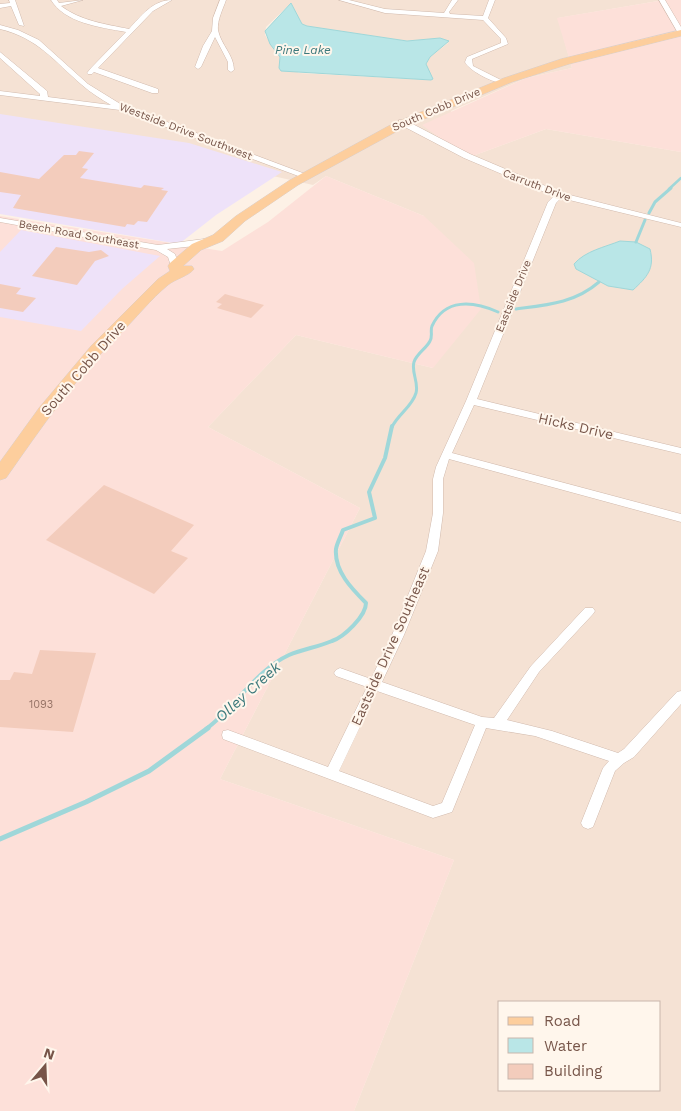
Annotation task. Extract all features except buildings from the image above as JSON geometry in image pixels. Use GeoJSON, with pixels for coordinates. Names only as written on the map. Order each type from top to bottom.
{"type":"FeatureCollection","features":[{"type":"Feature","properties":{"kind":"main road","name":"South Cobb Drive"},"geometry":{"type":"LineString","coordinates":[[1,471],[44,412],[83,364],[146,298],[176,269],[186,270],[216,246],[210,241],[304,175],[402,122],[453,100],[501,82],[606,50],[681,33]]}},
{"type":"Feature","properties":{"kind":"street"},"geometry":{"type":"LineString","coordinates":[[55,2],[80,0]]}},
{"type":"Feature","properties":{"kind":"street"},"geometry":{"type":"LineString","coordinates":[[79,79],[87,75],[151,10],[169,0]]}},
{"type":"Feature","properties":{"kind":"street"},"geometry":{"type":"LineString","coordinates":[[223,0],[216,18],[216,31],[231,62],[230,70]]}},
{"type":"Feature","properties":{"kind":"street"},"geometry":{"type":"LineString","coordinates":[[342,0],[385,12],[485,18],[504,39],[505,44],[470,58],[468,62],[470,67],[501,82]]}},
{"type":"Feature","properties":{"kind":"street"},"geometry":{"type":"LineString","coordinates":[[448,15],[446,12],[455,0]]}},
{"type":"Feature","properties":{"kind":"street"},"geometry":{"type":"LineString","coordinates":[[485,18],[492,0]]}},
{"type":"Feature","properties":{"kind":"street"},"geometry":{"type":"LineString","coordinates":[[662,0],[681,33]]}},
{"type":"Feature","properties":{"kind":"street"},"geometry":{"type":"LineString","coordinates":[[0,6],[13,2],[22,25]]}},
{"type":"Feature","properties":{"kind":"street"},"geometry":{"type":"LineString","coordinates":[[55,2],[73,16],[130,31]]}},
{"type":"Feature","properties":{"kind":"street","name":"Westside Drive Southwest"},"geometry":{"type":"LineString","coordinates":[[0,27],[32,38],[79,79],[119,107],[304,175]]}},
{"type":"Feature","properties":{"kind":"street"},"geometry":{"type":"LineString","coordinates":[[198,67],[206,46],[216,31]]}},
{"type":"Feature","properties":{"kind":"street"},"geometry":{"type":"LineString","coordinates":[[0,54],[44,93],[44,99]]}},
{"type":"Feature","properties":{"kind":"street"},"geometry":{"type":"LineString","coordinates":[[93,69],[155,91]]}},
{"type":"Feature","properties":{"kind":"street"},"geometry":{"type":"LineString","coordinates":[[0,93],[95,107],[119,107]]}},
{"type":"Feature","properties":{"kind":"street","name":"Carruth Drive"},"geometry":{"type":"LineString","coordinates":[[402,122],[467,156],[559,195],[681,225]]}},
{"type":"Feature","properties":{"kind":"street","name":"Eastside Drive"},"geometry":{"type":"LineString","coordinates":[[471,401],[552,202],[559,195]]}},
{"type":"Feature","properties":{"kind":"street","name":"Beech Road Southeast"},"geometry":{"type":"LineString","coordinates":[[0,220],[158,248],[210,241]]}},
{"type":"Feature","properties":{"kind":"street","name":"Beech Road Southeast"},"geometry":{"type":"LineString","coordinates":[[158,248],[172,256],[176,269]]}},
{"type":"Feature","properties":{"kind":"street","name":"Hicks Drive"},"geometry":{"type":"LineString","coordinates":[[471,401],[681,451]]}},
{"type":"Feature","properties":{"kind":"street","name":"Eastside Drive Southeast"},"geometry":{"type":"LineString","coordinates":[[331,775],[398,635],[432,551],[438,513],[438,479],[446,455],[471,401]]}},
{"type":"Feature","properties":{"kind":"street"},"geometry":{"type":"LineString","coordinates":[[446,455],[681,518]]}},
{"type":"Feature","properties":{"kind":"street"},"geometry":{"type":"LineString","coordinates":[[498,723],[536,669],[589,611]]}},
{"type":"Feature","properties":{"kind":"street"},"geometry":{"type":"LineString","coordinates":[[340,673],[482,722],[498,723],[530,730],[619,759]]}},
{"type":"Feature","properties":{"kind":"street"},"geometry":{"type":"LineString","coordinates":[[588,823],[610,768],[629,753],[681,696]]}},
{"type":"Feature","properties":{"kind":"street"},"geometry":{"type":"LineString","coordinates":[[228,735],[423,810],[441,811],[447,808],[451,801],[482,722]]}},
{"type":"Feature","properties":{"kind":"shaded area"},"geometry":{"type":"Polygon","coordinates":[[[0,0],[664,0],[558,18],[572,68],[526,78],[451,111],[467,158],[546,129],[681,152],[681,1111],[354,1111],[454,860],[220,779],[360,508],[208,427],[296,335],[433,368],[424,216],[326,176],[313,185],[0,115],[0,0]],[[291,3],[266,27],[265,35],[280,57],[279,62],[299,73],[431,80],[426,65],[430,57],[448,43],[440,38],[407,41],[302,24],[291,3]]]}},
{"type":"Feature","properties":{"kind":"shaded area"},"geometry":{"type":"Polygon","coordinates":[[[664,0],[681,0],[681,152],[546,129],[467,158],[422,125],[526,78],[572,68],[557,18],[664,0]]]}},
{"type":"Feature","properties":{"kind":"shaded area"},"geometry":{"type":"Polygon","coordinates":[[[0,114],[189,143],[282,172],[216,215],[179,244],[0,214],[0,114]]]}},
{"type":"Feature","properties":{"kind":"shaded area"},"geometry":{"type":"Polygon","coordinates":[[[326,176],[424,216],[474,263],[481,309],[433,368],[296,335],[208,427],[360,508],[220,779],[454,860],[354,1111],[0,1111],[0,216],[222,251],[268,222],[326,176]]]}},
{"type":"Feature","properties":{"kind":"shaded area"},"geometry":{"type":"Polygon","coordinates":[[[21,230],[160,256],[122,289],[81,331],[0,317],[0,252],[21,230]]]}},
{"type":"Feature","properties":{"kind":"water","name":"Pine Lake"},"geometry":{"type":"Polygon","coordinates":[[[291,3],[302,24],[307,26],[407,41],[440,38],[449,41],[430,57],[426,64],[433,79],[431,80],[281,71],[279,68],[280,57],[270,44],[265,31],[291,3]]]}},
{"type":"Feature","properties":{"kind":"water"},"geometry":{"type":"Polygon","coordinates":[[[620,241],[636,242],[650,249],[651,267],[649,272],[633,290],[608,286],[576,269],[574,264],[584,256],[620,241]]]}},
{"type":"Feature","properties":{"kind":"waterway","name":"Olley Creek"},"geometry":{"type":"LineString","coordinates":[[669,189],[681,178]]}},
{"type":"Feature","properties":{"kind":"waterway","name":"Olley Creek"},"geometry":{"type":"LineString","coordinates":[[649,213],[655,202],[671,188]]}},
{"type":"Feature","properties":{"kind":"waterway","name":"Olley Creek"},"geometry":{"type":"LineString","coordinates":[[636,242],[645,220]]}},
{"type":"Feature","properties":{"kind":"waterway","name":"Olley Creek"},"geometry":{"type":"LineString","coordinates":[[516,309],[570,299],[580,295],[599,282]]}},
{"type":"Feature","properties":{"kind":"waterway","name":"Olley Creek"},"geometry":{"type":"LineString","coordinates":[[392,427],[414,398],[417,389],[413,370],[414,362],[430,341],[432,326],[444,310],[460,304],[470,304],[498,312]]}},
{"type":"Feature","properties":{"kind":"waterway","name":"Olley Creek"},"geometry":{"type":"LineString","coordinates":[[206,729],[227,711],[266,670],[289,655],[337,639],[348,631],[362,614],[366,603],[350,586],[341,572],[336,557],[336,549],[343,530],[375,518],[369,492],[385,458],[392,426]]}},
{"type":"Feature","properties":{"kind":"waterway","name":"Olley Creek"},"geometry":{"type":"LineString","coordinates":[[0,839],[86,802],[149,771],[208,728]]}}]}
